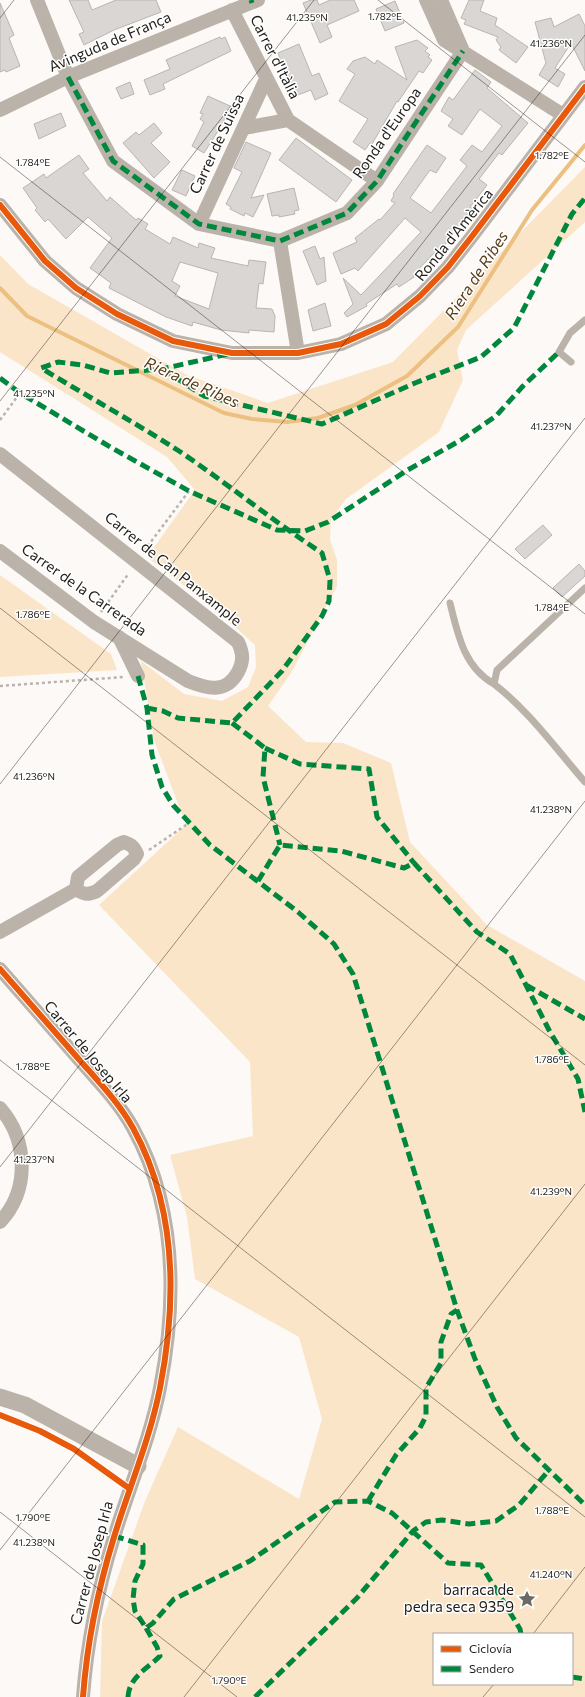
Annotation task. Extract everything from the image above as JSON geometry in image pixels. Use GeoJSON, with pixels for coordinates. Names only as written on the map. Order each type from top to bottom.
{"type":"FeatureCollection","features":[{"type":"Feature","properties":{"kind":"street"},"geometry":{"type":"LineString","coordinates":[[37,0],[68,77],[113,161],[199,224],[280,241],[298,353]]}},
{"type":"Feature","properties":{"kind":"street"},"geometry":{"type":"LineString","coordinates":[[426,0],[444,40],[563,115]]}},
{"type":"Feature","properties":{"kind":"street"},"geometry":{"type":"LineString","coordinates":[[441,0],[463,51]]}},
{"type":"Feature","properties":{"kind":"street","name":"Avinguda de França"},"geometry":{"type":"LineString","coordinates":[[0,110],[68,77],[254,1]]}},
{"type":"Feature","properties":{"kind":"street","name":"Carrer d'Itàlia"},"geometry":{"type":"LineString","coordinates":[[232,10],[288,120]]}},
{"type":"Feature","properties":{"kind":"street","name":"Ronda d'Europa"},"geometry":{"type":"LineString","coordinates":[[280,241],[347,213],[377,181],[463,51]]}},
{"type":"Feature","properties":{"kind":"street","name":"Carrer de Suïssa"},"geometry":{"type":"LineString","coordinates":[[199,224],[266,79]]}},
{"type":"Feature","properties":{"kind":"street","name":"Ronda d'Amèrica"},"geometry":{"type":"LineString","coordinates":[[0,205],[45,261],[76,288],[117,314],[173,341],[232,353],[298,353],[341,344],[386,324],[420,296],[448,267],[585,88]]}},
{"type":"Feature","properties":{"kind":"street"},"geometry":{"type":"LineString","coordinates":[[244,128],[288,120],[377,181]]}},
{"type":"Feature","properties":{"kind":"street","name":"Carrer de Can Panxample"},"geometry":{"type":"LineString","coordinates":[[0,454],[238,642],[243,654],[241,667],[233,681],[223,687],[214,688],[200,686],[188,681],[149,656]]}},
{"type":"Feature","properties":{"kind":"street","name":"Carrer de la Carrerada"},"geometry":{"type":"LineString","coordinates":[[0,551],[94,622],[149,656]]}},
{"type":"Feature","properties":{"kind":"street"},"geometry":{"type":"LineString","coordinates":[[119,637],[138,676]]}},
{"type":"Feature","properties":{"kind":"street"},"geometry":{"type":"LineString","coordinates":[[124,842],[132,845],[137,854],[97,891],[90,894],[82,894],[76,889],[78,877],[117,845],[124,842]]}},
{"type":"Feature","properties":{"kind":"street"},"geometry":{"type":"LineString","coordinates":[[0,932],[76,889]]}},
{"type":"Feature","properties":{"kind":"street","name":"Carrer de Josep Irla"},"geometry":{"type":"LineString","coordinates":[[0,969],[113,1097],[132,1128],[147,1158],[162,1202],[169,1244],[170,1316],[160,1390],[138,1466],[114,1536],[101,1583],[90,1639],[83,1697]]}},
{"type":"Feature","properties":{"kind":"street"},"geometry":{"type":"LineString","coordinates":[[0,1108],[16,1132],[21,1147],[22,1164],[19,1190],[13,1204],[0,1222]]}},
{"type":"Feature","properties":{"kind":"street"},"geometry":{"type":"LineString","coordinates":[[0,1397],[25,1406],[138,1466]]}},
{"type":"Feature","properties":{"kind":"lane"},"geometry":{"type":"LineString","coordinates":[[571,362],[559,352],[570,333],[585,320]]}},
{"type":"Feature","properties":{"kind":"lane"},"geometry":{"type":"LineString","coordinates":[[494,684],[497,670],[585,588]]}},
{"type":"Feature","properties":{"kind":"lane"},"geometry":{"type":"LineString","coordinates":[[450,604],[458,637],[465,655],[476,672],[507,694],[585,782]]}},
{"type":"Feature","properties":{"kind":"path"},"geometry":{"type":"LineString","coordinates":[[0,420],[20,393]]}},
{"type":"Feature","properties":{"kind":"path"},"geometry":{"type":"LineString","coordinates":[[0,686],[138,676]]}},
{"type":"Feature","properties":{"kind":"path"},"geometry":{"type":"LineString","coordinates":[[137,854],[146,851],[189,823]]}},
{"type":"Feature","properties":{"kind":"shaded area"},"geometry":{"type":"Polygon","coordinates":[[[585,167],[585,222],[466,330],[457,350],[463,380],[439,432],[346,499],[331,519],[330,540],[337,560],[337,586],[291,673],[268,706],[306,742],[343,743],[391,763],[410,842],[487,925],[585,981],[585,1697],[100,1697],[102,1621],[145,1501],[178,1427],[299,1499],[322,1419],[299,1337],[195,1279],[187,1217],[170,1155],[253,1136],[250,1062],[99,905],[186,825],[154,740],[141,661],[184,694],[222,701],[248,687],[256,667],[255,645],[223,616],[147,557],[195,490],[167,457],[0,352],[0,255],[28,284],[187,375],[268,403],[393,362],[585,167]]]}},
{"type":"Feature","properties":{"kind":"shaded area"},"geometry":{"type":"Polygon","coordinates":[[[0,575],[111,654],[117,670],[0,677],[0,575]]]}},
{"type":"Feature","properties":{"kind":"building"},"geometry":{"type":"Polygon","coordinates":[[[69,0],[88,0],[92,10],[116,0],[156,0],[161,12],[114,30],[84,45],[79,34],[84,32],[69,0]]]}},
{"type":"Feature","properties":{"kind":"building"},"geometry":{"type":"Polygon","coordinates":[[[311,0],[317,0],[319,5],[330,0],[354,0],[359,11],[327,25],[332,37],[320,43],[303,3],[311,0]]]}},
{"type":"Feature","properties":{"kind":"building"},"geometry":{"type":"Polygon","coordinates":[[[469,0],[484,0],[480,11],[497,18],[495,25],[528,47],[516,63],[499,50],[501,47],[496,40],[498,37],[464,24],[466,20],[461,18],[469,0]]]}},
{"type":"Feature","properties":{"kind":"building"},"geometry":{"type":"Polygon","coordinates":[[[395,1],[404,23],[385,31],[376,9],[395,1]]]}},
{"type":"Feature","properties":{"kind":"building"},"geometry":{"type":"Polygon","coordinates":[[[0,3],[14,35],[9,38],[20,66],[6,72],[5,70],[0,72],[0,3]]]}},
{"type":"Feature","properties":{"kind":"building"},"geometry":{"type":"Polygon","coordinates":[[[579,14],[585,26],[585,71],[571,43],[555,68],[565,74],[558,87],[539,75],[546,63],[535,22],[551,18],[554,27],[579,14]]]}},
{"type":"Feature","properties":{"kind":"building"},"geometry":{"type":"Polygon","coordinates":[[[220,37],[221,39],[225,37],[231,51],[163,84],[165,89],[150,95],[144,80],[170,69],[166,60],[220,37]]]}},
{"type":"Feature","properties":{"kind":"building"},"geometry":{"type":"Polygon","coordinates":[[[417,40],[428,48],[425,51],[430,55],[428,57],[432,60],[423,73],[419,71],[398,102],[397,101],[372,144],[370,143],[365,150],[353,142],[368,119],[339,101],[355,74],[347,69],[353,61],[365,57],[375,64],[377,60],[407,80],[395,47],[417,40]]]}},
{"type":"Feature","properties":{"kind":"building"},"geometry":{"type":"Polygon","coordinates":[[[299,44],[312,76],[319,73],[328,94],[315,100],[311,90],[295,96],[278,53],[299,44]]]}},
{"type":"Feature","properties":{"kind":"building"},"geometry":{"type":"Polygon","coordinates":[[[475,70],[491,82],[487,88],[528,123],[502,155],[499,153],[479,179],[487,185],[470,207],[472,208],[457,228],[458,229],[441,249],[440,247],[413,275],[414,277],[399,287],[397,284],[366,304],[367,306],[347,317],[344,313],[353,304],[343,278],[361,295],[421,232],[405,218],[358,271],[355,268],[341,274],[333,253],[357,242],[355,238],[379,219],[380,220],[395,203],[391,201],[394,195],[393,194],[427,145],[446,158],[436,173],[430,170],[410,198],[431,213],[467,166],[460,160],[472,145],[482,152],[502,126],[480,109],[462,135],[448,126],[453,119],[441,111],[449,97],[453,100],[475,70]]]}},
{"type":"Feature","properties":{"kind":"building"},"geometry":{"type":"Polygon","coordinates":[[[130,82],[134,94],[121,99],[116,88],[130,82]]]}},
{"type":"Feature","properties":{"kind":"building"},"geometry":{"type":"Polygon","coordinates":[[[208,96],[230,106],[223,123],[204,153],[192,146],[204,122],[200,119],[203,114],[200,113],[208,96]]]}},
{"type":"Feature","properties":{"kind":"building"},"geometry":{"type":"Polygon","coordinates":[[[61,113],[66,126],[39,139],[34,124],[61,113]]]}},
{"type":"Feature","properties":{"kind":"building"},"geometry":{"type":"Polygon","coordinates":[[[154,123],[162,133],[151,143],[170,162],[154,178],[123,143],[136,132],[139,135],[154,123]]]}},
{"type":"Feature","properties":{"kind":"building"},"geometry":{"type":"Polygon","coordinates":[[[296,138],[352,180],[336,202],[279,160],[296,138]]]}},
{"type":"Feature","properties":{"kind":"building"},"geometry":{"type":"Polygon","coordinates":[[[246,142],[271,153],[251,198],[264,195],[253,217],[245,213],[244,216],[230,209],[231,207],[226,204],[242,172],[234,168],[246,142]]]}},
{"type":"Feature","properties":{"kind":"building"},"geometry":{"type":"Polygon","coordinates":[[[79,155],[89,169],[83,173],[107,201],[110,197],[136,220],[138,218],[148,224],[145,229],[170,244],[173,237],[198,248],[199,243],[215,248],[211,258],[248,266],[249,260],[266,262],[263,284],[259,283],[256,308],[272,309],[275,316],[274,332],[249,330],[249,333],[221,330],[193,322],[192,326],[166,317],[109,288],[111,283],[90,268],[112,238],[88,217],[66,239],[48,219],[45,222],[35,210],[37,208],[23,188],[44,174],[46,178],[79,155]],[[180,262],[172,281],[180,286],[175,296],[209,309],[218,273],[180,262]]]}},
{"type":"Feature","properties":{"kind":"building"},"geometry":{"type":"Polygon","coordinates":[[[182,170],[195,176],[186,196],[172,190],[182,170]]]}},
{"type":"Feature","properties":{"kind":"building"},"geometry":{"type":"Polygon","coordinates":[[[294,188],[299,210],[294,211],[295,214],[279,217],[279,215],[272,216],[267,194],[294,188]]]}},
{"type":"Feature","properties":{"kind":"building"},"geometry":{"type":"Polygon","coordinates":[[[315,246],[320,259],[324,257],[326,281],[317,285],[303,251],[315,246]]]}},
{"type":"Feature","properties":{"kind":"building"},"geometry":{"type":"Polygon","coordinates":[[[325,303],[331,326],[313,331],[308,310],[325,303]]]}},
{"type":"Feature","properties":{"kind":"building"},"geometry":{"type":"Polygon","coordinates":[[[543,525],[552,535],[525,559],[515,549],[543,525]]]}},
{"type":"Feature","properties":{"kind":"building"},"geometry":{"type":"Polygon","coordinates":[[[579,564],[585,571],[585,576],[562,597],[553,588],[579,564]]]}},
{"type":"Feature","properties":{"kind":"waterway","name":"Riera de Ribes"},"geometry":{"type":"LineString","coordinates":[[0,288],[27,316],[224,413],[252,419],[287,422],[318,418],[355,405],[407,376],[458,327],[532,210],[585,145]]}},
{"type":"Feature","properties":{"kind":"marked path"},"geometry":{"type":"LineString","coordinates":[[68,77],[113,161],[199,224],[280,241],[347,213],[377,181],[463,51]]}},
{"type":"Feature","properties":{"kind":"marked path"},"geometry":{"type":"LineString","coordinates":[[162,369],[204,396],[322,424],[415,383],[481,357],[514,328],[572,214],[585,198]]}},
{"type":"Feature","properties":{"kind":"marked path"},"geometry":{"type":"LineString","coordinates":[[0,378],[20,393],[112,448],[189,491],[277,530],[305,531],[328,522],[406,471],[461,440],[496,416],[523,386],[559,352]]}},
{"type":"Feature","properties":{"kind":"marked path"},"geometry":{"type":"LineString","coordinates":[[147,708],[163,711],[178,718],[232,723],[282,671],[322,616],[329,601],[330,580],[322,553],[179,451],[41,368],[58,362],[83,365],[110,373],[162,369],[228,354]]}},
{"type":"Feature","properties":{"kind":"marked path"},"geometry":{"type":"LineString","coordinates":[[138,676],[147,708],[152,755],[162,787],[173,805],[210,845],[298,912],[334,944],[353,974],[457,1310],[475,1359],[497,1407],[516,1438],[585,1505]]}},
{"type":"Feature","properties":{"kind":"marked path"},"geometry":{"type":"LineString","coordinates":[[232,723],[265,748],[263,777],[280,845]]}},
{"type":"Feature","properties":{"kind":"marked path"},"geometry":{"type":"LineString","coordinates":[[265,748],[300,764],[369,769],[377,817],[414,863]]}},
{"type":"Feature","properties":{"kind":"marked path"},"geometry":{"type":"LineString","coordinates":[[258,881],[280,845],[341,851],[404,868],[414,863],[477,932],[510,954],[549,1030],[578,1079],[585,1112]]}},
{"type":"Feature","properties":{"kind":"marked path"},"geometry":{"type":"LineString","coordinates":[[526,985],[585,1019]]}},
{"type":"Feature","properties":{"kind":"marked path"},"geometry":{"type":"LineString","coordinates":[[368,1501],[396,1455],[420,1428],[426,1416],[426,1388],[441,1363],[441,1342],[451,1314],[457,1310]]}},
{"type":"Feature","properties":{"kind":"marked path"},"geometry":{"type":"LineString","coordinates":[[255,1697],[357,1598],[413,1531],[426,1522],[442,1520],[469,1524],[496,1521],[519,1505],[549,1470]]}},
{"type":"Feature","properties":{"kind":"marked path"},"geometry":{"type":"LineString","coordinates":[[114,1536],[143,1545],[143,1564],[135,1581],[133,1599],[135,1611],[146,1628],[153,1623],[174,1599],[250,1561],[335,1502],[368,1501],[392,1513],[448,1563],[481,1565],[520,1629],[521,1633]]}},
{"type":"Feature","properties":{"kind":"marked path"},"geometry":{"type":"LineString","coordinates":[[128,1697],[129,1690],[135,1679],[160,1656],[157,1647],[146,1628]]}},
{"type":"Feature","properties":{"kind":"marked path"},"geometry":{"type":"LineString","coordinates":[[573,1677],[585,1679]]}},
{"type":"Feature","properties":{"kind":"cycle path"},"geometry":{"type":"LineString","coordinates":[[0,205],[45,261],[76,288],[117,314],[173,341],[232,353],[298,353],[341,344],[386,324],[420,296],[448,267],[585,87]]}},
{"type":"Feature","properties":{"kind":"cycle path"},"geometry":{"type":"LineString","coordinates":[[0,969],[106,1090],[121,1109],[133,1128],[147,1159],[158,1190],[165,1222],[169,1255],[171,1289],[169,1322],[166,1355],[160,1388],[151,1426],[114,1537],[103,1576],[90,1636],[83,1697]]}},
{"type":"Feature","properties":{"kind":"cycle path"},"geometry":{"type":"LineString","coordinates":[[0,1415],[40,1431],[74,1449],[130,1489]]}},
{"type":"Feature","properties":{"kind":"place","name":"barraca de pedra seca 9359"},"geometry":{"type":"Point","coordinates":[527,1599]}}]}
